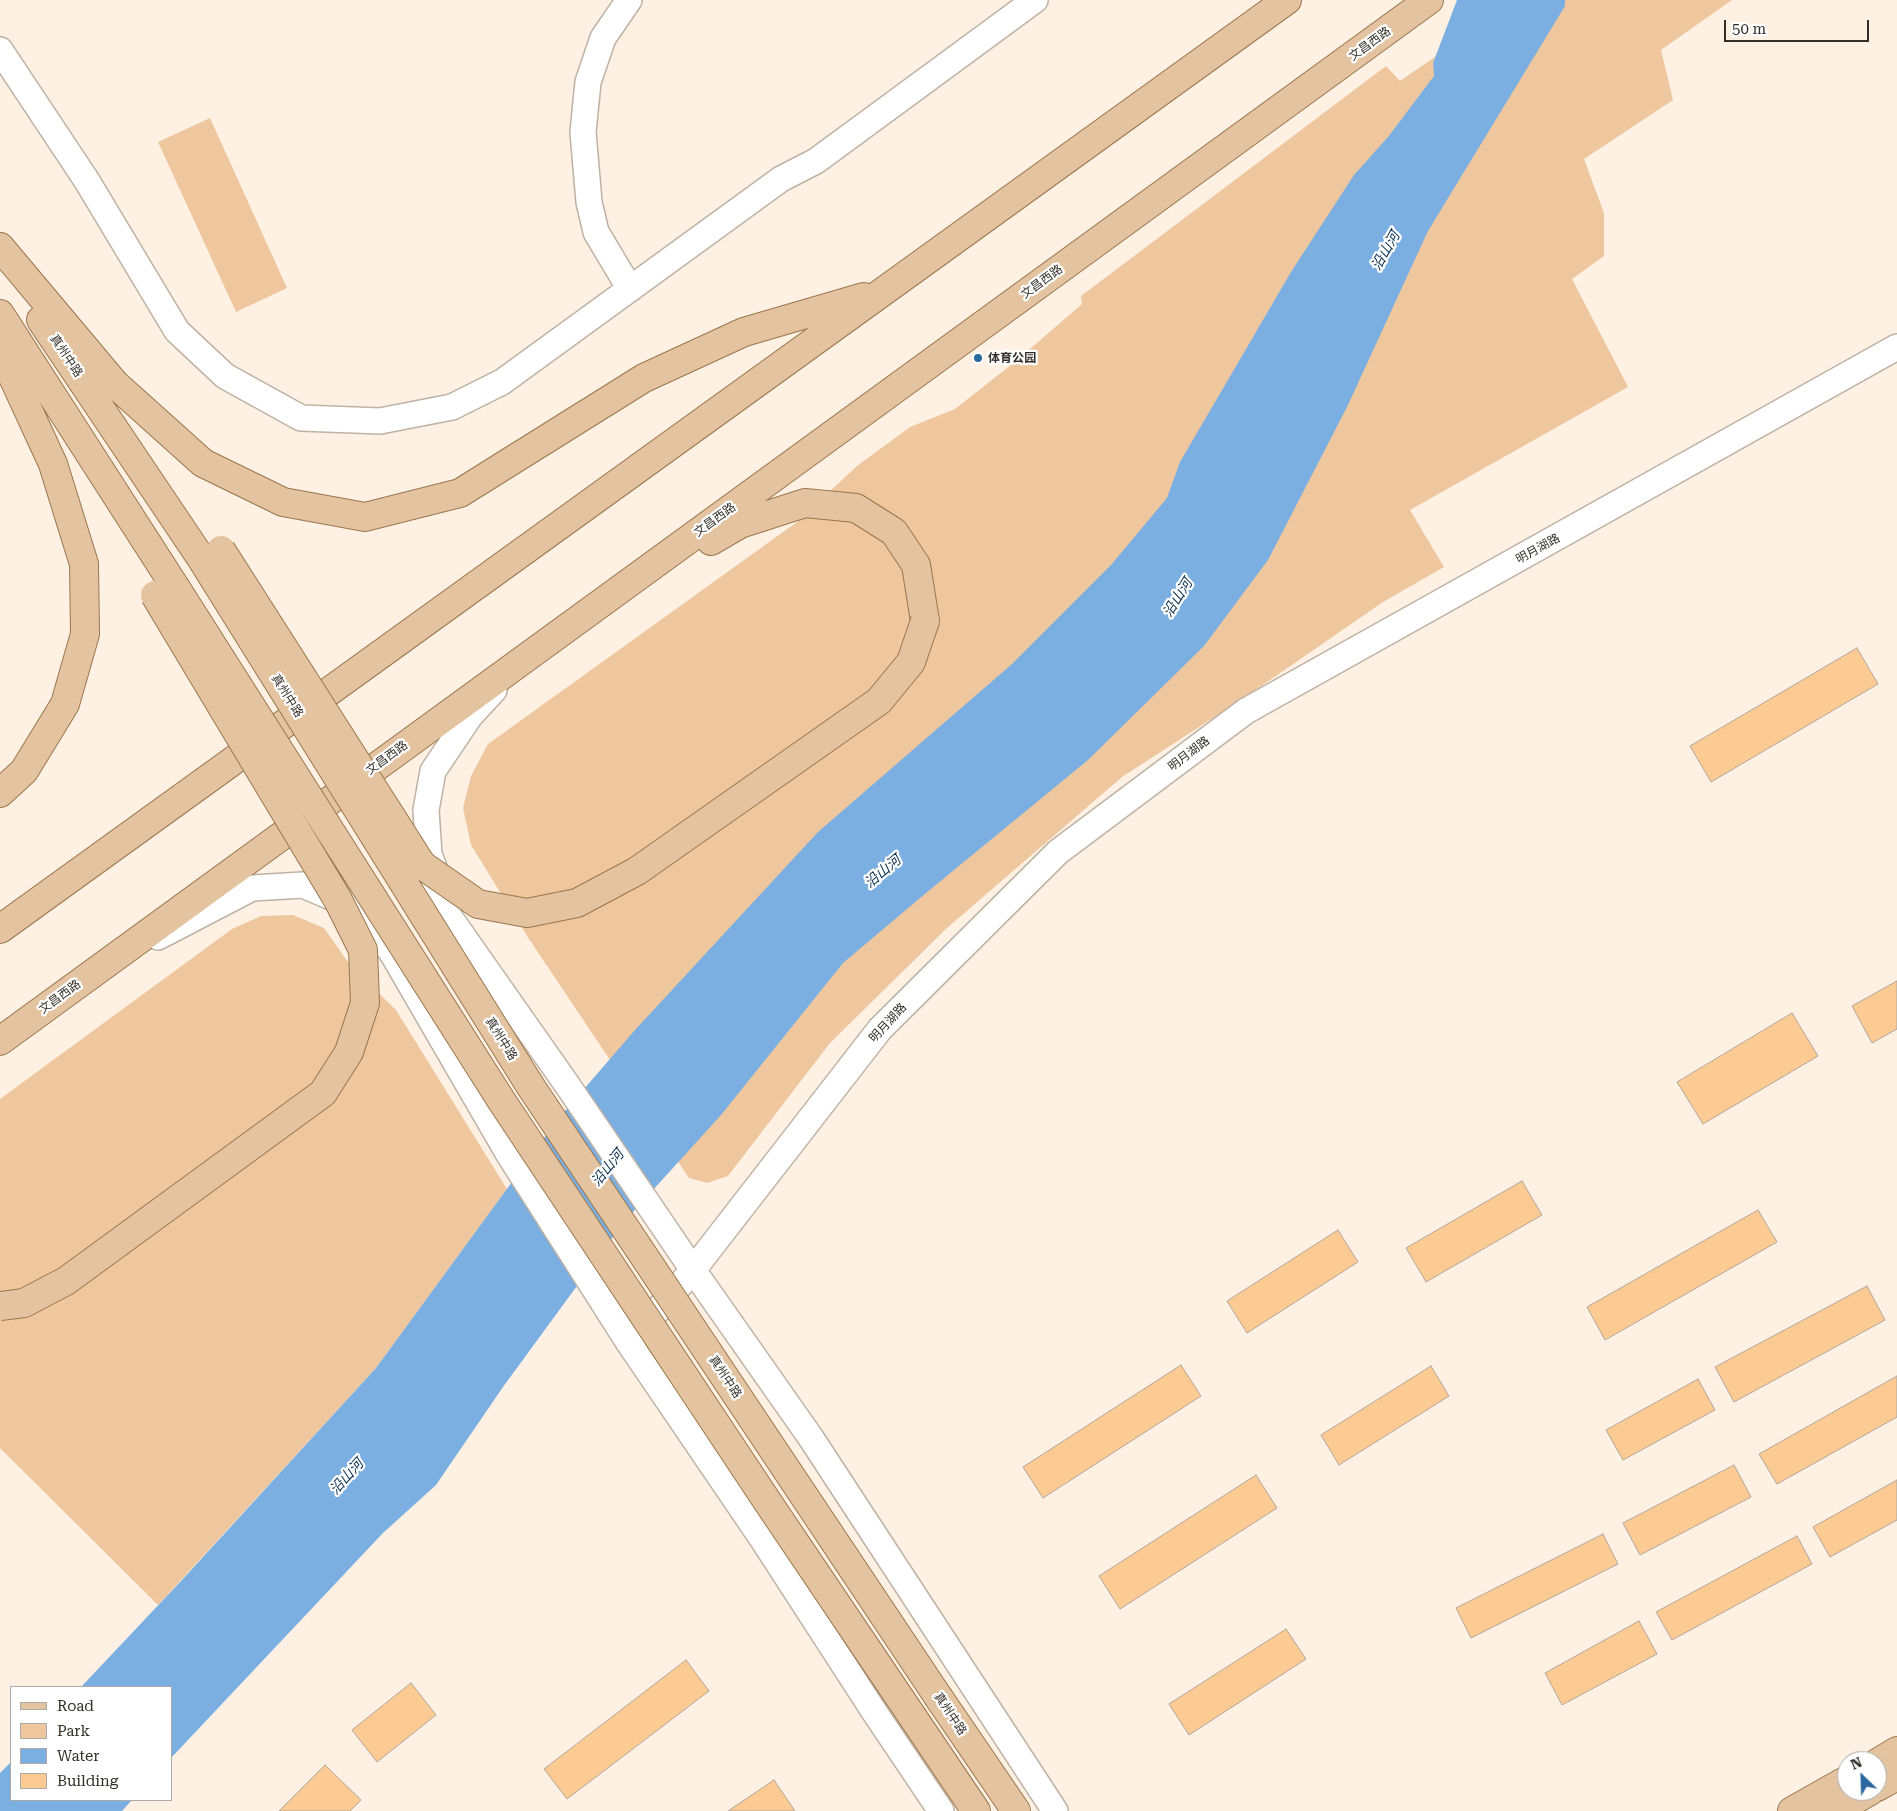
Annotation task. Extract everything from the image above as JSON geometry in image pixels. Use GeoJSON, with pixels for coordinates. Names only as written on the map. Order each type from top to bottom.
{"type":"FeatureCollection","features":[{"type":"Feature","properties":{"kind":"main road"},"geometry":{"type":"LineString","coordinates":[[0,929],[1287,0]]}},
{"type":"Feature","properties":{"kind":"main road","name":"文昌西路"},"geometry":{"type":"LineString","coordinates":[[0,1041],[1429,0]]}},
{"type":"Feature","properties":{"kind":"main road"},"geometry":{"type":"LineString","coordinates":[[0,247],[115,384],[203,463],[283,502],[365,517],[460,493],[644,378],[744,332],[884,291]]}},
{"type":"Feature","properties":{"kind":"main road","name":"真州中路"},"geometry":{"type":"LineString","coordinates":[[0,259],[132,453],[212,556],[531,1087],[1016,1811]]}},
{"type":"Feature","properties":{"kind":"main road"},"geometry":{"type":"LineString","coordinates":[[0,314],[104,479],[338,900],[363,950],[365,1003],[349,1052],[323,1093],[66,1281],[24,1303],[0,1306]]}},
{"type":"Feature","properties":{"kind":"main road"},"geometry":{"type":"LineString","coordinates":[[0,349],[53,464],[84,564],[85,634],[65,704],[24,771],[0,794]]}},
{"type":"Feature","properties":{"kind":"main road"},"geometry":{"type":"LineString","coordinates":[[212,556],[422,865],[478,904],[527,913],[577,903],[637,871],[879,701],[912,662],[925,621],[916,565],[894,532],[856,508],[805,503],[740,524],[584,615]]}},
{"type":"Feature","properties":{"kind":"main road"},"geometry":{"type":"LineString","coordinates":[[165,590],[767,1501],[976,1811]]}},
{"type":"Feature","properties":{"kind":"main road"},"geometry":{"type":"LineString","coordinates":[[0,1048],[22,1025]]}},
{"type":"Feature","properties":{"kind":"main road"},"geometry":{"type":"LineString","coordinates":[[1792,1811],[1837,1786]]}},
{"type":"Feature","properties":{"kind":"main road"},"geometry":{"type":"LineString","coordinates":[[1835,1811],[1852,1801]]}},
{"type":"Feature","properties":{"kind":"street"},"geometry":{"type":"LineString","coordinates":[[629,0],[603,38],[588,82],[583,132],[589,202],[596,232],[630,289]]}},
{"type":"Feature","properties":{"kind":"street"},"geometry":{"type":"LineString","coordinates":[[0,50],[87,180],[177,331],[226,376],[301,418],[380,421],[452,408],[502,382],[782,179],[816,161],[1035,0]]}},
{"type":"Feature","properties":{"kind":"street","name":"明月湖路"},"geometry":{"type":"LineString","coordinates":[[629,1343],[693,1270],[880,1028],[1058,852],[1246,711],[1897,347]]}},
{"type":"Feature","properties":{"kind":"street"},"geometry":{"type":"LineString","coordinates":[[456,926],[428,854],[426,810],[433,771],[470,716],[520,662]]}},
{"type":"Feature","properties":{"kind":"street","name":"真州中路"},"geometry":{"type":"LineString","coordinates":[[306,707],[355,782],[811,1438],[1055,1811]]}},
{"type":"Feature","properties":{"kind":"street"},"geometry":{"type":"LineString","coordinates":[[259,742],[304,818],[395,958],[508,1152],[629,1343],[763,1540],[941,1811]]}},
{"type":"Feature","properties":{"kind":"street"},"geometry":{"type":"LineString","coordinates":[[86,977],[252,888],[294,885],[303,885],[347,904],[395,958]]}},
{"type":"Feature","properties":{"kind":"green space"},"geometry":{"type":"Polygon","coordinates":[[[1518,0],[1732,0],[1661,50],[1673,100],[1584,159],[1604,213],[1604,256],[1572,279],[1628,387],[1410,510],[1444,567],[1383,602],[1247,696],[1122,777],[947,928],[830,1043],[728,1176],[707,1183],[689,1178],[529,939],[471,845],[463,808],[471,776],[488,744],[797,522],[857,466],[910,427],[955,409],[1016,361],[1082,304],[1081,296],[1386,66],[1400,81],[1518,0]]]}},
{"type":"Feature","properties":{"kind":"green space"},"geometry":{"type":"Polygon","coordinates":[[[210,118],[287,288],[236,312],[158,142],[210,118]]]}},
{"type":"Feature","properties":{"kind":"green space"},"geometry":{"type":"Polygon","coordinates":[[[293,915],[324,928],[350,965],[396,1010],[507,1189],[376,1368],[158,1605],[0,1448],[0,1099],[232,929],[261,916],[293,915]]]}},
{"type":"Feature","properties":{"kind":"water","name":"沿山河"},"geometry":{"type":"Polygon","coordinates":[[[1457,0],[1565,0],[1565,6],[1428,231],[1347,407],[1268,560],[1204,646],[1088,760],[843,963],[721,1115],[623,1223],[503,1387],[436,1485],[383,1533],[172,1757],[172,1686],[82,1686],[376,1368],[558,1119],[635,1030],[818,832],[1012,664],[1111,565],[1167,498],[1180,462],[1291,272],[1354,175],[1388,137],[1434,76],[1433,63],[1457,0]]]}},
{"type":"Feature","properties":{"kind":"water"},"geometry":{"type":"Polygon","coordinates":[[[10,1763],[10,1801],[131,1801],[122,1811],[0,1811],[0,1773],[10,1763]]]}},
{"type":"Feature","properties":{"kind":"building"},"geometry":{"type":"Polygon","coordinates":[[[1857,648],[1878,684],[1711,782],[1690,746],[1857,648]]]}},
{"type":"Feature","properties":{"kind":"building"},"geometry":{"type":"Polygon","coordinates":[[[1897,981],[1897,1029],[1872,1043],[1852,1006],[1897,981]]]}},
{"type":"Feature","properties":{"kind":"building"},"geometry":{"type":"Polygon","coordinates":[[[1792,1013],[1818,1056],[1703,1124],[1677,1082],[1792,1013]]]}},
{"type":"Feature","properties":{"kind":"building"},"geometry":{"type":"Polygon","coordinates":[[[1522,1181],[1542,1215],[1426,1282],[1406,1248],[1522,1181]]]}},
{"type":"Feature","properties":{"kind":"building"},"geometry":{"type":"Polygon","coordinates":[[[1758,1210],[1777,1242],[1605,1340],[1587,1307],[1758,1210]]]}},
{"type":"Feature","properties":{"kind":"building"},"geometry":{"type":"Polygon","coordinates":[[[1338,1230],[1358,1262],[1247,1333],[1227,1301],[1338,1230]]]}},
{"type":"Feature","properties":{"kind":"building"},"geometry":{"type":"Polygon","coordinates":[[[1867,1286],[1885,1320],[1734,1402],[1715,1367],[1867,1286]]]}},
{"type":"Feature","properties":{"kind":"building"},"geometry":{"type":"Polygon","coordinates":[[[1181,1365],[1201,1396],[1043,1498],[1023,1467],[1181,1365]]]}},
{"type":"Feature","properties":{"kind":"building"},"geometry":{"type":"Polygon","coordinates":[[[1431,1366],[1449,1396],[1339,1465],[1321,1435],[1431,1366]]]}},
{"type":"Feature","properties":{"kind":"building"},"geometry":{"type":"Polygon","coordinates":[[[1897,1376],[1897,1417],[1777,1484],[1759,1454],[1897,1376]]]}},
{"type":"Feature","properties":{"kind":"building"},"geometry":{"type":"Polygon","coordinates":[[[1698,1379],[1715,1410],[1623,1460],[1606,1430],[1698,1379]]]}},
{"type":"Feature","properties":{"kind":"building"},"geometry":{"type":"Polygon","coordinates":[[[1734,1465],[1751,1497],[1640,1555],[1623,1523],[1734,1465]]]}},
{"type":"Feature","properties":{"kind":"building"},"geometry":{"type":"Polygon","coordinates":[[[1256,1475],[1277,1508],[1120,1609],[1099,1576],[1256,1475]]]}},
{"type":"Feature","properties":{"kind":"building"},"geometry":{"type":"Polygon","coordinates":[[[1897,1480],[1897,1520],[1830,1557],[1813,1527],[1897,1480]]]}},
{"type":"Feature","properties":{"kind":"building"},"geometry":{"type":"Polygon","coordinates":[[[1603,1534],[1618,1564],[1471,1638],[1456,1608],[1603,1534]]]}},
{"type":"Feature","properties":{"kind":"building"},"geometry":{"type":"Polygon","coordinates":[[[1797,1536],[1812,1564],[1672,1640],[1656,1612],[1797,1536]]]}},
{"type":"Feature","properties":{"kind":"building"},"geometry":{"type":"Polygon","coordinates":[[[1639,1621],[1657,1654],[1562,1705],[1545,1673],[1639,1621]]]}},
{"type":"Feature","properties":{"kind":"building"},"geometry":{"type":"Polygon","coordinates":[[[1286,1629],[1306,1659],[1189,1735],[1169,1704],[1286,1629]]]}},
{"type":"Feature","properties":{"kind":"building"},"geometry":{"type":"Polygon","coordinates":[[[686,1660],[709,1691],[567,1799],[544,1769],[686,1660]]]}},
{"type":"Feature","properties":{"kind":"building"},"geometry":{"type":"Polygon","coordinates":[[[411,1683],[436,1715],[377,1762],[352,1730],[411,1683]]]}},
{"type":"Feature","properties":{"kind":"building"},"geometry":{"type":"Polygon","coordinates":[[[325,1765],[361,1800],[350,1811],[279,1811],[325,1765]]]}},
{"type":"Feature","properties":{"kind":"building"},"geometry":{"type":"Polygon","coordinates":[[[774,1780],[795,1811],[728,1811],[774,1780]]]}},
{"type":"Feature","properties":{"kind":"place","name":"体育公园"},"geometry":{"type":"Point","coordinates":[978,358]}}]}
